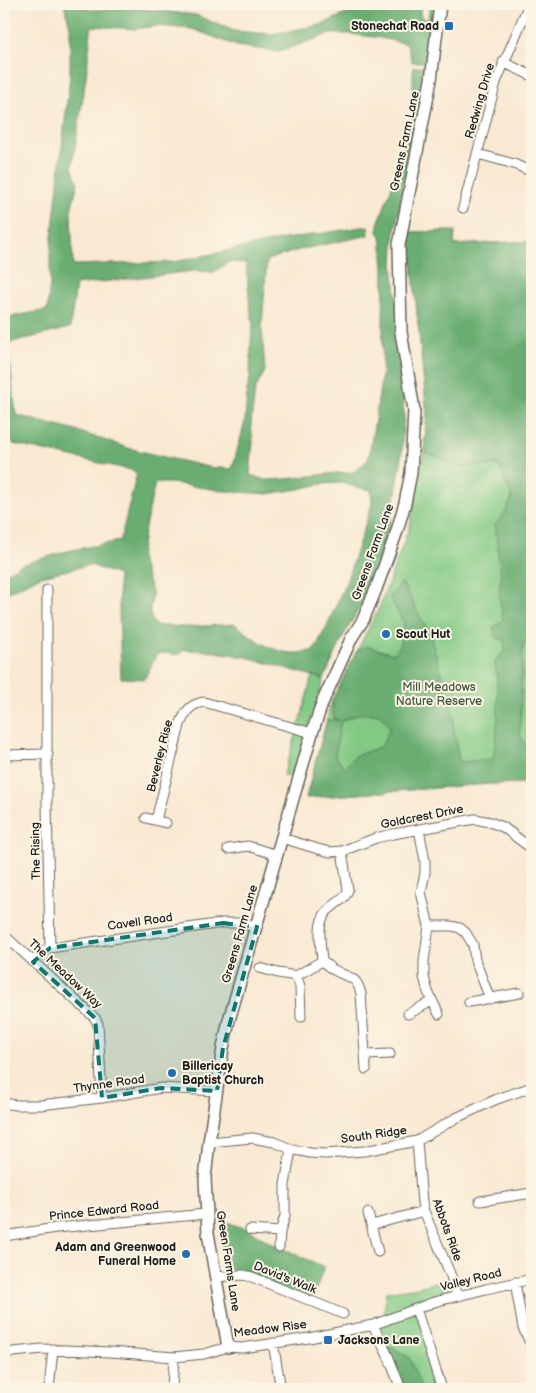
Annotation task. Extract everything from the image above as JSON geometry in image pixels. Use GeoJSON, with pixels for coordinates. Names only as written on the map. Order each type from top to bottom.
{"type":"FeatureCollection","features":[{"type":"Feature","properties":{"kind":"street","name":"Greens Farm Lane"},"geometry":{"type":"LineString","coordinates":[[218,1091],[223,1048],[230,1020],[322,701],[352,638],[363,620],[376,589],[397,531],[407,496],[414,410],[401,332],[399,245],[431,80],[440,4]]}},
{"type":"Feature","properties":{"kind":"street","name":"Redwing Drive"},"geometry":{"type":"LineString","coordinates":[[463,208],[496,82],[529,4]]}},
{"type":"Feature","properties":{"kind":"street"},"geometry":{"type":"LineString","coordinates":[[503,62],[532,76]]}},
{"type":"Feature","properties":{"kind":"street"},"geometry":{"type":"LineString","coordinates":[[478,154],[514,164],[532,172]]}},
{"type":"Feature","properties":{"kind":"street","name":"The Rising"},"geometry":{"type":"LineString","coordinates":[[47,590],[47,804],[50,948]]}},
{"type":"Feature","properties":{"kind":"street","name":"Beverley Rise"},"geometry":{"type":"LineString","coordinates":[[146,818],[161,822],[180,725],[189,707],[204,702],[312,733]]}},
{"type":"Feature","properties":{"kind":"street"},"geometry":{"type":"LineString","coordinates":[[4,755],[48,754]]}},
{"type":"Feature","properties":{"kind":"street","name":"Goldcrest Drive"},"geometry":{"type":"LineString","coordinates":[[282,838],[330,852],[342,851],[385,836],[475,819],[490,822],[503,828],[532,849]]}},
{"type":"Feature","properties":{"kind":"street"},"geometry":{"type":"LineString","coordinates":[[419,829],[426,873],[421,892],[429,926],[424,961],[425,986],[439,1014]]}},
{"type":"Feature","properties":{"kind":"street"},"geometry":{"type":"LineString","coordinates":[[228,849],[248,846],[277,855]]}},
{"type":"Feature","properties":{"kind":"street"},"geometry":{"type":"LineString","coordinates":[[322,962],[320,924],[324,913],[342,900],[348,890],[342,851]]}},
{"type":"Feature","properties":{"kind":"street","name":"Cavell Road"},"geometry":{"type":"LineString","coordinates":[[50,948],[223,923],[257,926]]}},
{"type":"Feature","properties":{"kind":"street"},"geometry":{"type":"LineString","coordinates":[[429,926],[452,926],[460,928],[466,933],[473,945],[475,960],[490,999]]}},
{"type":"Feature","properties":{"kind":"street","name":"The Meadow Way"},"geometry":{"type":"LineString","coordinates":[[4,935],[95,1018],[98,1024],[102,1098]]}},
{"type":"Feature","properties":{"kind":"street"},"geometry":{"type":"LineString","coordinates":[[33,962],[42,952],[50,948]]}},
{"type":"Feature","properties":{"kind":"street"},"geometry":{"type":"LineString","coordinates":[[260,968],[296,976],[322,962]]}},
{"type":"Feature","properties":{"kind":"street"},"geometry":{"type":"LineString","coordinates":[[322,962],[334,971],[354,979],[360,986],[366,1069]]}},
{"type":"Feature","properties":{"kind":"street"},"geometry":{"type":"LineString","coordinates":[[296,976],[300,986],[301,1017]]}},
{"type":"Feature","properties":{"kind":"street"},"geometry":{"type":"LineString","coordinates":[[469,1002],[519,993]]}},
{"type":"Feature","properties":{"kind":"street"},"geometry":{"type":"LineString","coordinates":[[408,1014],[432,1001]]}},
{"type":"Feature","properties":{"kind":"street"},"geometry":{"type":"LineString","coordinates":[[366,1055],[390,1054]]}},
{"type":"Feature","properties":{"kind":"street","name":"South Ridge"},"geometry":{"type":"LineString","coordinates":[[209,1142],[252,1138],[274,1142],[291,1149],[325,1154],[364,1151],[417,1142],[456,1118],[481,1106],[532,1087]]}},
{"type":"Feature","properties":{"kind":"street","name":"Thynne Road"},"geometry":{"type":"LineString","coordinates":[[4,1103],[15,1106],[40,1105],[102,1098],[162,1088],[218,1091]]}},
{"type":"Feature","properties":{"kind":"street","name":"Green Farms Lane"},"geometry":{"type":"LineString","coordinates":[[218,1091],[204,1180],[208,1233],[228,1347]]}},
{"type":"Feature","properties":{"kind":"street","name":"Abbots Ride"},"geometry":{"type":"LineString","coordinates":[[417,1142],[424,1212],[451,1276],[457,1296]]}},
{"type":"Feature","properties":{"kind":"street"},"geometry":{"type":"LineString","coordinates":[[279,1247],[280,1232],[286,1216],[286,1185],[291,1149]]}},
{"type":"Feature","properties":{"kind":"street"},"geometry":{"type":"LineString","coordinates":[[480,1201],[532,1193]]}},
{"type":"Feature","properties":{"kind":"street"},"geometry":{"type":"LineString","coordinates":[[372,1225],[424,1212]]}},
{"type":"Feature","properties":{"kind":"street"},"geometry":{"type":"LineString","coordinates":[[368,1213],[378,1252]]}},
{"type":"Feature","properties":{"kind":"street","name":"Prince Edward Road"},"geometry":{"type":"LineString","coordinates":[[4,1236],[56,1228],[206,1214]]}},
{"type":"Feature","properties":{"kind":"street"},"geometry":{"type":"LineString","coordinates":[[250,1230],[280,1232]]}},
{"type":"Feature","properties":{"kind":"street","name":"David's Walk"},"geometry":{"type":"LineString","coordinates":[[216,1277],[243,1275],[343,1314]]}},
{"type":"Feature","properties":{"kind":"street","name":"Valley Road"},"geometry":{"type":"LineString","coordinates":[[416,1309],[457,1296],[532,1279]]}},
{"type":"Feature","properties":{"kind":"street"},"geometry":{"type":"LineString","coordinates":[[514,1282],[523,1328],[532,1346]]}},
{"type":"Feature","properties":{"kind":"street"},"geometry":{"type":"LineString","coordinates":[[416,1309],[442,1389]]}},
{"type":"Feature","properties":{"kind":"street","name":"Meadow Rise"},"geometry":{"type":"LineString","coordinates":[[4,1353],[28,1350],[54,1350],[174,1357],[204,1354],[228,1347],[242,1348],[373,1326],[416,1309]]}},
{"type":"Feature","properties":{"kind":"street"},"geometry":{"type":"LineString","coordinates":[[373,1326],[389,1358],[401,1389]]}},
{"type":"Feature","properties":{"kind":"street"},"geometry":{"type":"LineString","coordinates":[[273,1343],[281,1389]]}},
{"type":"Feature","properties":{"kind":"street"},"geometry":{"type":"LineString","coordinates":[[49,1389],[54,1350]]}},
{"type":"Feature","properties":{"kind":"street"},"geometry":{"type":"LineString","coordinates":[[172,1389],[174,1357]]}},
{"type":"Feature","properties":{"kind":"highlighted area"},"geometry":{"type":"Polygon","coordinates":[[[223,923],[257,927],[223,1048],[217,1091],[161,1088],[102,1098],[95,1018],[33,962],[50,948],[223,923]]]}},
{"type":"Feature","properties":{"kind":"green space"},"geometry":{"type":"Polygon","coordinates":[[[64,4],[77,4],[78,7],[94,10],[127,7],[196,15],[234,31],[272,34],[320,25],[343,15],[386,4],[421,4],[420,14],[423,19],[428,19],[429,4],[436,4],[429,62],[412,62],[407,44],[350,34],[329,34],[278,52],[237,46],[192,29],[156,26],[135,29],[92,26],[91,32],[72,168],[78,183],[71,210],[73,265],[173,262],[285,239],[368,226],[369,235],[299,250],[267,260],[262,327],[265,371],[255,390],[251,424],[253,442],[250,475],[265,480],[354,472],[368,460],[382,374],[384,268],[378,224],[399,167],[413,120],[413,67],[428,67],[423,109],[395,231],[393,263],[404,416],[401,463],[391,522],[367,595],[344,635],[324,679],[246,657],[210,651],[184,650],[179,655],[157,654],[145,679],[121,678],[118,575],[90,565],[41,576],[4,594],[4,574],[20,565],[67,551],[120,541],[137,473],[131,470],[13,444],[4,412],[4,318],[47,310],[50,284],[50,255],[70,75],[70,27],[64,4]],[[229,262],[214,272],[194,271],[76,285],[70,328],[8,343],[16,415],[156,455],[208,467],[232,469],[245,422],[253,324],[246,263],[229,262]],[[155,483],[140,558],[152,592],[150,616],[155,625],[186,627],[235,624],[262,643],[281,651],[302,653],[314,650],[346,582],[372,504],[371,490],[344,483],[321,484],[268,494],[225,491],[172,483],[155,483]]]}},
{"type":"Feature","properties":{"kind":"green space","name":"Mill Meadows Nature Reserve"},"geometry":{"type":"Polygon","coordinates":[[[455,231],[454,245],[532,241],[532,784],[511,782],[306,798],[332,700],[379,608],[410,526],[424,452],[427,414],[409,232],[455,231]]]}},
{"type":"Feature","properties":{"kind":"green space","name":"Mill Meadows Nature Reserve"},"geometry":{"type":"Polygon","coordinates":[[[455,231],[454,245],[532,241],[532,644],[523,643],[520,734],[527,750],[532,750],[532,784],[473,785],[306,798],[327,720],[339,720],[334,719],[332,700],[356,652],[365,646],[394,654],[399,647],[404,624],[390,598],[402,582],[430,635],[455,720],[453,721],[459,762],[493,759],[498,710],[495,662],[505,650],[504,640],[496,638],[493,628],[503,620],[499,596],[501,576],[495,525],[506,511],[512,498],[499,465],[458,467],[424,452],[427,414],[409,232],[455,231]],[[359,714],[341,721],[335,756],[344,767],[355,756],[382,746],[390,727],[380,714],[359,714]]]}},
{"type":"Feature","properties":{"kind":"green space"},"geometry":{"type":"Polygon","coordinates":[[[312,676],[324,679],[293,777],[283,776],[298,729],[312,676]]]}},
{"type":"Feature","properties":{"kind":"green space"},"geometry":{"type":"Polygon","coordinates":[[[221,1220],[250,1230],[269,1242],[324,1267],[312,1302],[223,1267],[221,1220]]]}},
{"type":"Feature","properties":{"kind":"green space"},"geometry":{"type":"Polygon","coordinates":[[[451,1278],[457,1296],[416,1309],[442,1389],[401,1389],[373,1326],[384,1321],[386,1292],[418,1287],[451,1278]]]}},
{"type":"Feature","properties":{"kind":"green space"},"geometry":{"type":"Polygon","coordinates":[[[383,1346],[395,1349],[409,1357],[422,1389],[401,1389],[383,1346]]]}},
{"type":"Feature","properties":{"kind":"place","name":"Stonechat Road"},"geometry":{"type":"Point","coordinates":[449,26]}},
{"type":"Feature","properties":{"kind":"place","name":"Scout Hut"},"geometry":{"type":"Point","coordinates":[386,634]}},
{"type":"Feature","properties":{"kind":"place","name":"Billericay Baptist Church"},"geometry":{"type":"Point","coordinates":[172,1073]}},
{"type":"Feature","properties":{"kind":"place","name":"Adam and Greenwood Funeral Home"},"geometry":{"type":"Point","coordinates":[186,1254]}},
{"type":"Feature","properties":{"kind":"place","name":"Jacksons Lane"},"geometry":{"type":"Point","coordinates":[328,1340]}}]}
